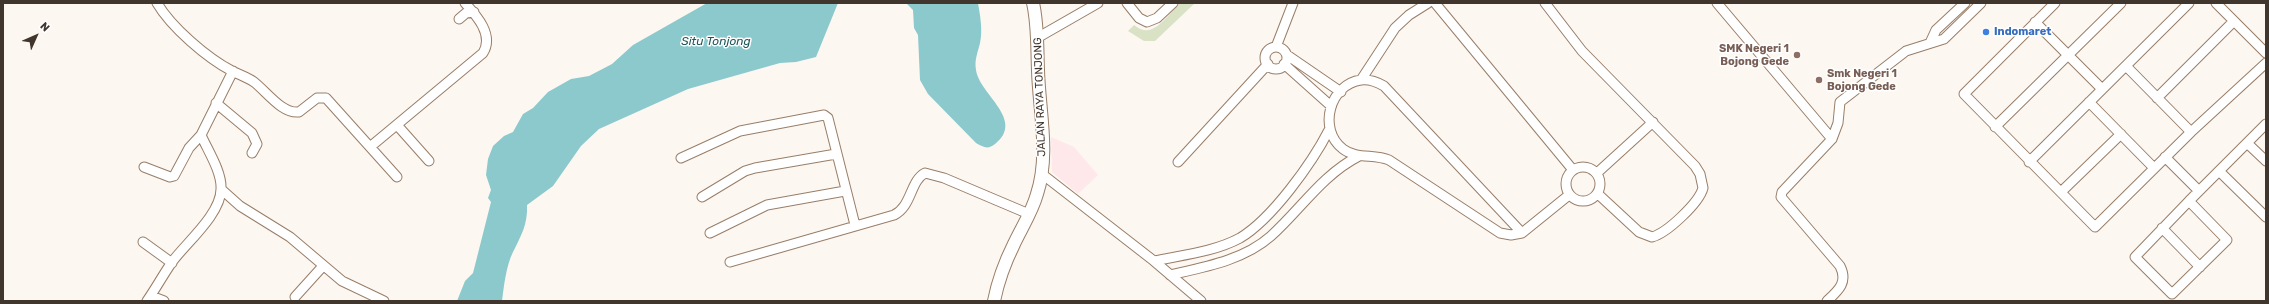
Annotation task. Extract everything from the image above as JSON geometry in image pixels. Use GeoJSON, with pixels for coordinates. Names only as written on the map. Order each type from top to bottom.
{"type":"FeatureCollection","features":[{"type":"Feature","properties":{"kind":"main road","name":"JALAN RAYA TONJONG"},"geometry":{"type":"LineString","coordinates":[[994,301],[1004,265],[1038,194],[1042,174],[1044,147],[1038,69],[1038,38],[1033,3]]}},
{"type":"Feature","properties":{"kind":"street"},"geometry":{"type":"LineString","coordinates":[[158,3],[162,11],[197,47],[233,71],[248,78],[290,111],[299,112],[317,98],[326,98],[398,177]]}},
{"type":"Feature","properties":{"kind":"street"},"geometry":{"type":"LineString","coordinates":[[370,147],[483,53],[488,44],[488,38],[474,12],[465,3]]}},
{"type":"Feature","properties":{"kind":"street"},"geometry":{"type":"LineString","coordinates":[[1038,38],[1098,3]]}},
{"type":"Feature","properties":{"kind":"street"},"geometry":{"type":"LineString","coordinates":[[1127,3],[1139,18],[1147,22],[1157,18],[1173,3]]}},
{"type":"Feature","properties":{"kind":"street"},"geometry":{"type":"LineString","coordinates":[[1285,60],[1276,68],[1268,64],[1266,60],[1268,51],[1276,47],[1293,3]]}},
{"type":"Feature","properties":{"kind":"street"},"geometry":{"type":"LineString","coordinates":[[1361,80],[1395,28],[1428,3]]}},
{"type":"Feature","properties":{"kind":"street"},"geometry":{"type":"LineString","coordinates":[[1435,3],[1573,170]]}},
{"type":"Feature","properties":{"kind":"street"},"geometry":{"type":"LineString","coordinates":[[1545,3],[1582,51],[1653,122],[1700,174],[1703,188],[1696,202],[1665,230],[1652,237],[1639,232],[1598,194]]}},
{"type":"Feature","properties":{"kind":"street"},"geometry":{"type":"LineString","coordinates":[[1716,3],[1832,140]]}},
{"type":"Feature","properties":{"kind":"street"},"geometry":{"type":"LineString","coordinates":[[1930,43],[1936,30],[1965,3]]}},
{"type":"Feature","properties":{"kind":"street"},"geometry":{"type":"LineString","coordinates":[[1827,301],[1844,283],[1844,275],[1840,266],[1781,197],[1782,192],[1832,140],[1838,123],[1840,102],[1906,51],[1944,39],[1981,3]]}},
{"type":"Feature","properties":{"kind":"street"},"geometry":{"type":"LineString","coordinates":[[2055,3],[1964,94],[2029,162],[2095,226],[2191,132],[2266,63]]}},
{"type":"Feature","properties":{"kind":"street"},"geometry":{"type":"LineString","coordinates":[[1995,127],[2121,3]]}},
{"type":"Feature","properties":{"kind":"street"},"geometry":{"type":"LineString","coordinates":[[2029,162],[2190,3]]}},
{"type":"Feature","properties":{"kind":"street"},"geometry":{"type":"LineString","coordinates":[[2216,3],[2266,53]]}},
{"type":"Feature","properties":{"kind":"street"},"geometry":{"type":"LineString","coordinates":[[459,19],[466,13],[474,12]]}},
{"type":"Feature","properties":{"kind":"street"},"geometry":{"type":"LineString","coordinates":[[2157,98],[2234,21]]}},
{"type":"Feature","properties":{"kind":"street"},"geometry":{"type":"LineString","coordinates":[[2035,22],[2102,90]]}},
{"type":"Feature","properties":{"kind":"street"},"geometry":{"type":"LineString","coordinates":[[1276,47],[1280,48],[1285,60],[1331,106]]}},
{"type":"Feature","properties":{"kind":"street"},"geometry":{"type":"LineString","coordinates":[[1285,60],[1341,92]]}},
{"type":"Feature","properties":{"kind":"street"},"geometry":{"type":"LineString","coordinates":[[1178,162],[1268,64]]}},
{"type":"Feature","properties":{"kind":"street"},"geometry":{"type":"LineString","coordinates":[[2126,66],[2191,132]]}},
{"type":"Feature","properties":{"kind":"street"},"geometry":{"type":"LineString","coordinates":[[144,167],[170,177],[174,176],[189,148],[201,135],[233,71]]}},
{"type":"Feature","properties":{"kind":"street"},"geometry":{"type":"LineString","coordinates":[[1154,261],[1197,252],[1228,243],[1251,230],[1300,178],[1319,150],[1329,130],[1331,106],[1341,92],[1354,82],[1361,80],[1376,82],[1391,92],[1522,233]]}},
{"type":"Feature","properties":{"kind":"street"},"geometry":{"type":"LineString","coordinates":[[2089,102],[2154,168]]}},
{"type":"Feature","properties":{"kind":"street"},"geometry":{"type":"LineString","coordinates":[[216,103],[252,133],[257,144],[252,153]]}},
{"type":"Feature","properties":{"kind":"street"},"geometry":{"type":"LineString","coordinates":[[681,158],[740,131],[822,114],[828,118],[845,191],[855,225]]}},
{"type":"Feature","properties":{"kind":"street"},"geometry":{"type":"LineString","coordinates":[[1597,173],[1653,122]]}},
{"type":"Feature","properties":{"kind":"street"},"geometry":{"type":"LineString","coordinates":[[2190,200],[2227,238],[2226,242],[2172,294],[2136,259],[2135,255],[2190,200],[2199,191],[2219,171],[2247,143],[2266,124]]}},
{"type":"Feature","properties":{"kind":"street"},"geometry":{"type":"LineString","coordinates":[[396,125],[428,161]]}},
{"type":"Feature","properties":{"kind":"street"},"geometry":{"type":"LineString","coordinates":[[1329,130],[1332,138],[1343,150],[1359,156]]}},
{"type":"Feature","properties":{"kind":"street"},"geometry":{"type":"LineString","coordinates":[[2061,192],[2121,134]]}},
{"type":"Feature","properties":{"kind":"street"},"geometry":{"type":"LineString","coordinates":[[164,301],[149,298],[172,263],[213,212],[221,189],[217,173],[201,135]]}},
{"type":"Feature","properties":{"kind":"street"},"geometry":{"type":"LineString","coordinates":[[2247,143],[2266,162]]}},
{"type":"Feature","properties":{"kind":"street"},"geometry":{"type":"LineString","coordinates":[[702,197],[745,171],[836,154]]}},
{"type":"Feature","properties":{"kind":"street"},"geometry":{"type":"LineString","coordinates":[[1170,275],[1248,252],[1272,236],[1326,179],[1340,167],[1359,156],[1371,155],[1389,160],[1493,229],[1506,234],[1522,233],[1570,195]]}},
{"type":"Feature","properties":{"kind":"street"},"geometry":{"type":"LineString","coordinates":[[2165,157],[2199,191]]}},
{"type":"Feature","properties":{"kind":"street"},"geometry":{"type":"LineString","coordinates":[[1586,167],[1597,173],[1600,180],[1598,194],[1588,201],[1581,202],[1570,195],[1566,182],[1573,170],[1586,167]]}},
{"type":"Feature","properties":{"kind":"street"},"geometry":{"type":"LineString","coordinates":[[2219,171],[2266,217]]}},
{"type":"Feature","properties":{"kind":"street"},"geometry":{"type":"LineString","coordinates":[[730,262],[900,212],[920,177],[925,173],[944,178],[1029,214]]}},
{"type":"Feature","properties":{"kind":"street"},"geometry":{"type":"LineString","coordinates":[[1042,174],[1154,261],[1201,301]]}},
{"type":"Feature","properties":{"kind":"street"},"geometry":{"type":"LineString","coordinates":[[221,189],[240,206],[290,237],[342,281],[384,301]]}},
{"type":"Feature","properties":{"kind":"street"},"geometry":{"type":"LineString","coordinates":[[710,233],[767,205],[845,191]]}},
{"type":"Feature","properties":{"kind":"street"},"geometry":{"type":"LineString","coordinates":[[2162,228],[2200,267]]}},
{"type":"Feature","properties":{"kind":"street"},"geometry":{"type":"LineString","coordinates":[[143,242],[172,263]]}},
{"type":"Feature","properties":{"kind":"street"},"geometry":{"type":"LineString","coordinates":[[295,297],[323,266]]}},
{"type":"Feature","properties":{"kind":"shaded area"},"geometry":{"type":"Polygon","coordinates":[[[1051,137],[1074,147],[1098,175],[1078,194],[1052,172],[1051,137]]]}},
{"type":"Feature","properties":{"kind":"green space"},"geometry":{"type":"Polygon","coordinates":[[[1180,3],[1195,3],[1155,41],[1144,41],[1128,31],[1134,25],[1141,29],[1147,30],[1159,25],[1180,3]]]}},
{"type":"Feature","properties":{"kind":"water","name":"Situ Tonjong"},"geometry":{"type":"Polygon","coordinates":[[[707,3],[838,3],[816,57],[796,62],[780,63],[688,89],[599,129],[581,146],[553,186],[527,205],[525,224],[507,270],[502,301],[457,301],[465,281],[473,273],[491,202],[488,198],[491,190],[486,175],[488,159],[493,146],[504,136],[513,132],[523,114],[533,108],[548,92],[571,79],[589,76],[612,64],[633,45],[707,3]]]}},
{"type":"Feature","properties":{"kind":"water"},"geometry":{"type":"Polygon","coordinates":[[[906,3],[978,3],[981,33],[976,59],[976,70],[979,79],[1003,116],[1006,126],[1003,135],[992,146],[986,147],[976,143],[928,94],[920,80],[918,35],[914,28],[913,10],[906,3]]]}},
{"type":"Feature","properties":{"kind":"place","name":"Indomaret"},"geometry":{"type":"Point","coordinates":[1986,32]}},
{"type":"Feature","properties":{"kind":"place","name":"SMK Negeri 1 Bojong Gede"},"geometry":{"type":"Point","coordinates":[1797,55]}},
{"type":"Feature","properties":{"kind":"place","name":"Smk Negeri 1 Bojong Gede"},"geometry":{"type":"Point","coordinates":[1819,80]}}]}
